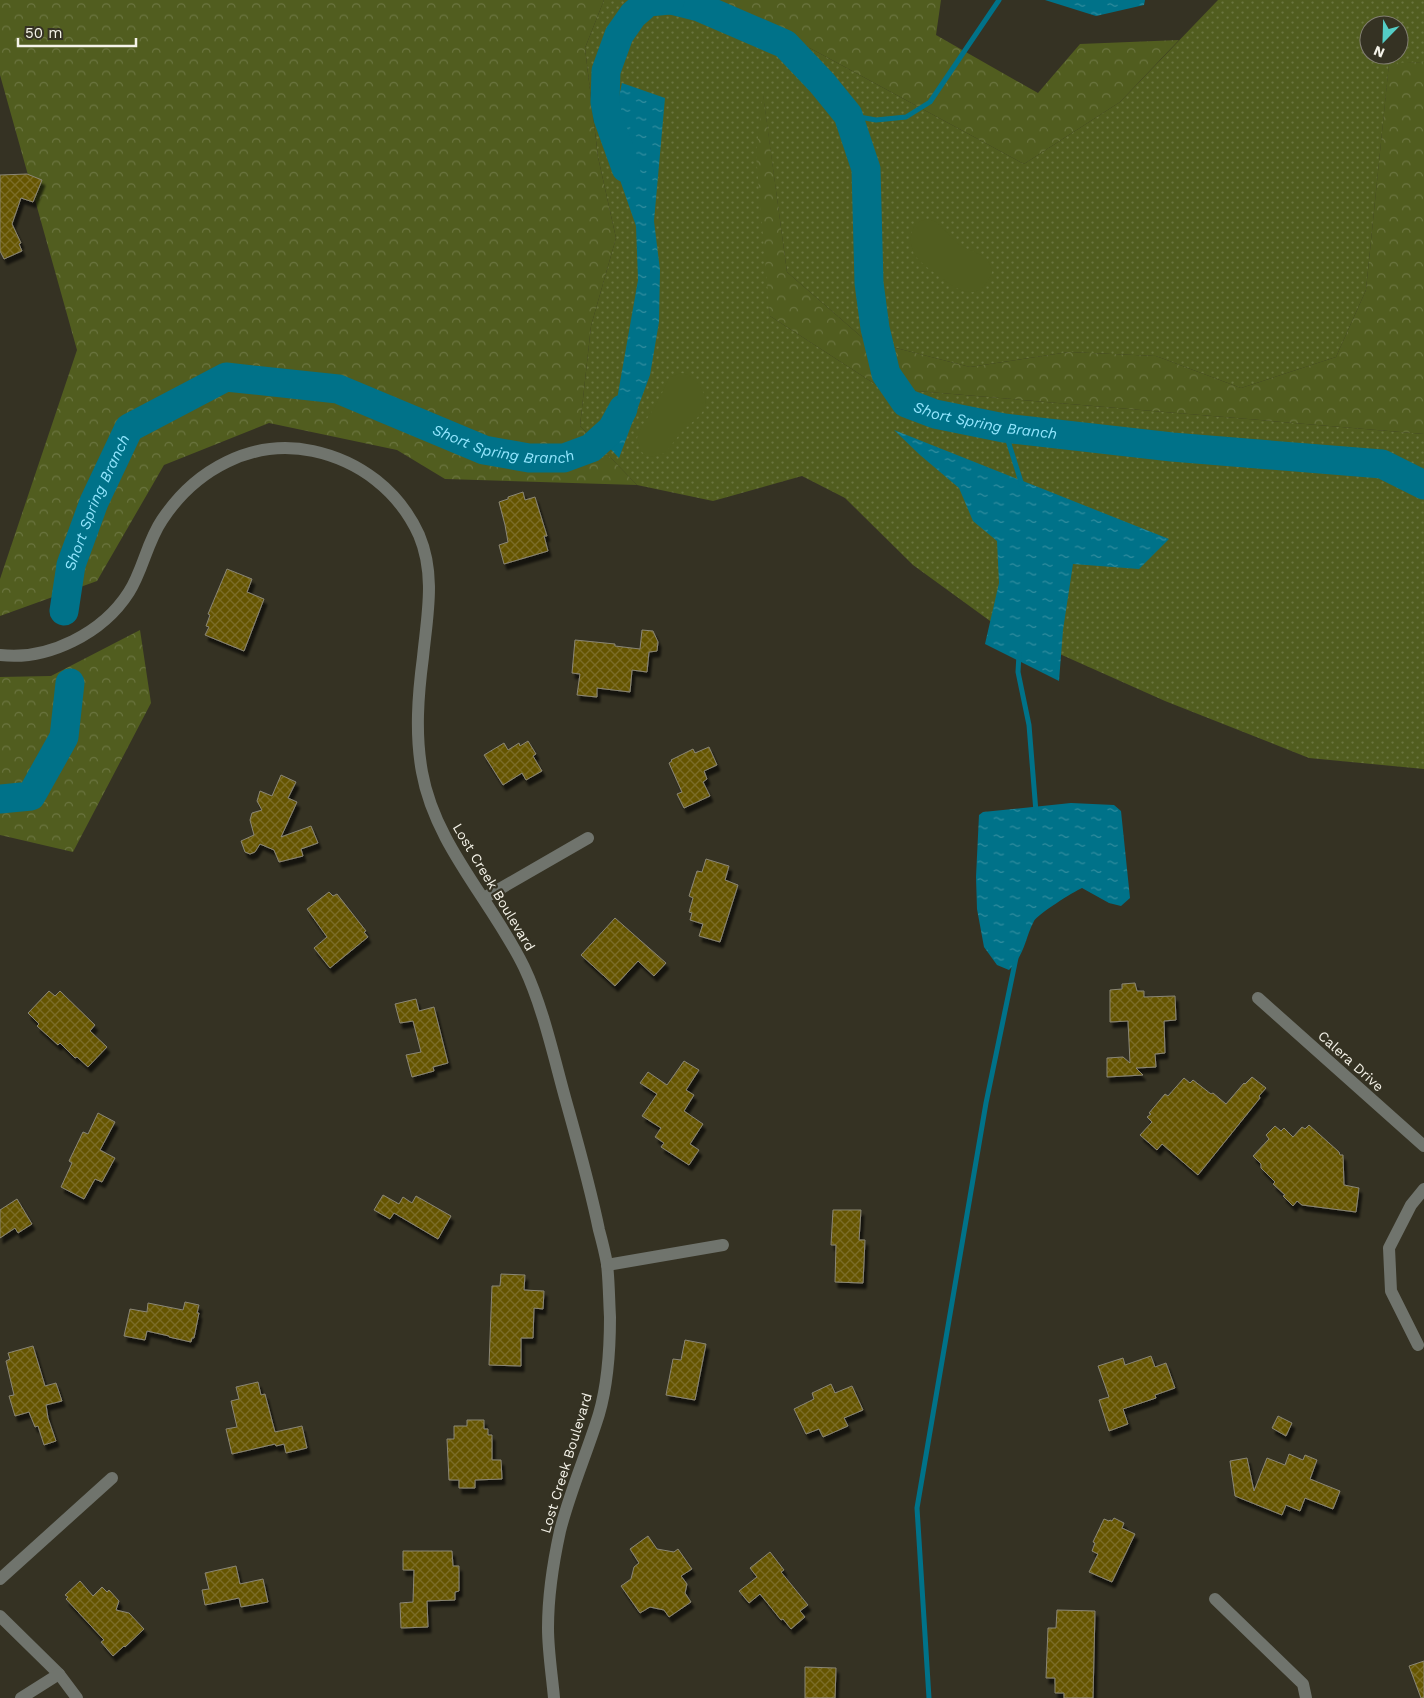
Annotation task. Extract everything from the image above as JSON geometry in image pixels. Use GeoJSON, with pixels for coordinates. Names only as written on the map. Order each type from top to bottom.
{"type":"FeatureCollection","features":[{"type":"Feature","properties":{"kind":"street","name":"Lost Creek Boulevard"},"geometry":{"type":"LineString","coordinates":[[0,655],[38,654],[86,634],[109,616],[129,592],[160,522],[184,492],[208,472],[229,460],[254,451],[288,448],[313,451],[348,461],[375,477],[400,503],[419,536],[427,563],[430,599],[417,724],[422,774],[436,816],[448,843],[484,898],[524,968],[545,1025],[593,1201],[607,1265],[610,1319],[608,1369],[600,1411],[561,1529],[552,1570],[548,1629],[554,1698]]}},
{"type":"Feature","properties":{"kind":"street"},"geometry":{"type":"LineString","coordinates":[[484,898],[588,838]]}},
{"type":"Feature","properties":{"kind":"street","name":"Calera Drive"},"geometry":{"type":"LineString","coordinates":[[1258,998],[1424,1146]]}},
{"type":"Feature","properties":{"kind":"street"},"geometry":{"type":"LineString","coordinates":[[1418,1345],[1391,1291],[1389,1248],[1411,1205],[1424,1189]]}},
{"type":"Feature","properties":{"kind":"street"},"geometry":{"type":"LineString","coordinates":[[607,1265],[723,1245]]}},
{"type":"Feature","properties":{"kind":"street"},"geometry":{"type":"LineString","coordinates":[[0,1579],[112,1478]]}},
{"type":"Feature","properties":{"kind":"street"},"geometry":{"type":"LineString","coordinates":[[1215,1599],[1303,1684],[1306,1698]]}},
{"type":"Feature","properties":{"kind":"street"},"geometry":{"type":"LineString","coordinates":[[0,1616],[59,1674],[77,1698]]}},
{"type":"Feature","properties":{"kind":"street"},"geometry":{"type":"LineString","coordinates":[[20,1698],[59,1674]]}},
{"type":"Feature","properties":{"kind":"green space"},"geometry":{"type":"Polygon","coordinates":[[[0,0],[604,0],[585,48],[598,157],[616,238],[591,326],[580,426],[637,485],[445,479],[397,450],[269,423],[164,465],[97,581],[0,616],[0,579],[77,350],[0,75],[0,0]]]}},
{"type":"Feature","properties":{"kind":"green space"},"geometry":{"type":"Polygon","coordinates":[[[604,0],[700,0],[771,27],[1024,164],[1120,102],[1218,0],[1424,0],[1424,62],[1409,63],[1409,15],[1359,15],[1359,65],[1389,65],[1366,290],[1336,357],[1241,388],[1156,356],[1069,352],[970,367],[865,340],[787,272],[763,95],[770,316],[881,388],[1424,434],[1424,769],[1309,758],[1165,701],[997,626],[913,565],[845,498],[802,476],[713,501],[637,485],[580,426],[591,326],[616,238],[598,157],[585,48],[604,0]]]}},
{"type":"Feature","properties":{"kind":"green space"},"geometry":{"type":"Polygon","coordinates":[[[700,0],[941,0],[936,35],[1038,93],[1080,44],[1179,40],[1120,102],[1024,164],[771,27],[700,0]]]}},
{"type":"Feature","properties":{"kind":"green space"},"geometry":{"type":"Polygon","coordinates":[[[1409,62],[1424,62],[1424,434],[881,388],[770,316],[756,155],[763,93],[787,272],[865,340],[970,367],[1069,352],[1156,356],[1241,388],[1336,357],[1366,290],[1389,65],[1409,65],[1409,62]]]}},
{"type":"Feature","properties":{"kind":"green space"},"geometry":{"type":"Polygon","coordinates":[[[928,219],[940,225],[959,244],[988,261],[992,272],[982,288],[976,291],[963,291],[948,283],[916,257],[911,245],[912,231],[917,223],[928,219]]]}},
{"type":"Feature","properties":{"kind":"green space"},"geometry":{"type":"Polygon","coordinates":[[[681,373],[688,375],[697,383],[706,400],[705,406],[698,417],[663,454],[646,456],[641,451],[637,438],[642,426],[655,407],[670,377],[681,373]]]}},
{"type":"Feature","properties":{"kind":"green space"},"geometry":{"type":"Polygon","coordinates":[[[140,630],[151,703],[73,852],[0,835],[0,677],[51,676],[140,630]]]}},
{"type":"Feature","properties":{"kind":"water"},"geometry":{"type":"Polygon","coordinates":[[[1045,0],[1145,0],[1144,5],[1096,16],[1045,0]]]}},
{"type":"Feature","properties":{"kind":"water"},"geometry":{"type":"Polygon","coordinates":[[[622,83],[665,98],[654,221],[660,270],[659,322],[650,375],[619,458],[600,438],[616,405],[638,280],[636,226],[620,180],[612,128],[622,83]]]}},
{"type":"Feature","properties":{"kind":"water"},"geometry":{"type":"Polygon","coordinates":[[[894,430],[1169,539],[1139,569],[1073,564],[1063,630],[1059,681],[985,644],[999,583],[997,541],[973,521],[959,488],[894,430]]]}},
{"type":"Feature","properties":{"kind":"water"},"geometry":{"type":"Polygon","coordinates":[[[1071,803],[1114,805],[1121,811],[1130,898],[1121,906],[1109,903],[1082,888],[1071,894],[1034,921],[1019,958],[1009,970],[997,965],[984,947],[977,909],[976,877],[979,815],[983,812],[1071,803]]]}},
{"type":"Feature","properties":{"kind":"building"},"geometry":{"type":"Polygon","coordinates":[[[27,174],[42,180],[33,202],[21,198],[12,224],[21,243],[19,244],[22,251],[4,259],[0,251],[0,175],[27,174]]]}},
{"type":"Feature","properties":{"kind":"building"},"geometry":{"type":"Polygon","coordinates":[[[523,492],[525,500],[535,497],[547,536],[544,536],[548,551],[504,564],[499,545],[508,542],[499,502],[523,492]]]}},
{"type":"Feature","properties":{"kind":"building"},"geometry":{"type":"Polygon","coordinates":[[[227,569],[252,579],[247,592],[264,599],[244,651],[205,635],[209,627],[206,626],[210,615],[208,614],[227,569]]]}},
{"type":"Feature","properties":{"kind":"building"},"geometry":{"type":"Polygon","coordinates":[[[642,630],[653,631],[658,642],[657,651],[649,652],[647,672],[632,670],[630,692],[597,688],[597,697],[577,695],[580,674],[572,673],[575,640],[615,644],[615,646],[640,649],[642,630]]]}},
{"type":"Feature","properties":{"kind":"building"},"geometry":{"type":"Polygon","coordinates":[[[528,741],[536,754],[533,756],[542,771],[526,780],[522,773],[503,785],[484,755],[504,743],[508,750],[519,743],[520,746],[528,741]]]}},
{"type":"Feature","properties":{"kind":"building"},"geometry":{"type":"Polygon","coordinates":[[[709,747],[717,765],[704,771],[707,779],[703,782],[710,796],[684,808],[677,794],[682,792],[669,763],[671,760],[693,749],[695,753],[709,747]]]}},
{"type":"Feature","properties":{"kind":"building"},"geometry":{"type":"Polygon","coordinates":[[[281,775],[296,782],[288,798],[297,802],[281,837],[311,826],[318,843],[301,849],[303,856],[279,862],[274,850],[260,844],[255,852],[250,854],[245,852],[241,841],[254,835],[250,820],[252,813],[262,810],[257,801],[260,791],[272,796],[281,775]]]}},
{"type":"Feature","properties":{"kind":"building"},"geometry":{"type":"Polygon","coordinates":[[[706,859],[729,866],[725,880],[738,885],[720,942],[699,936],[703,924],[690,920],[692,913],[689,912],[693,898],[689,896],[697,871],[702,872],[706,859]]]}},
{"type":"Feature","properties":{"kind":"building"},"geometry":{"type":"Polygon","coordinates":[[[329,892],[333,896],[337,894],[366,931],[364,932],[368,937],[330,968],[314,948],[327,937],[307,909],[329,892]]]}},
{"type":"Feature","properties":{"kind":"building"},"geometry":{"type":"Polygon","coordinates":[[[615,918],[666,963],[654,976],[638,961],[615,986],[581,955],[615,918]]]}},
{"type":"Feature","properties":{"kind":"building"},"geometry":{"type":"Polygon","coordinates":[[[1135,983],[1137,991],[1144,991],[1144,997],[1175,996],[1176,1020],[1164,1021],[1165,1053],[1155,1054],[1156,1067],[1136,1068],[1143,1075],[1107,1077],[1107,1058],[1123,1057],[1130,1063],[1128,1021],[1110,1022],[1110,990],[1122,989],[1122,984],[1135,983]]]}},
{"type":"Feature","properties":{"kind":"building"},"geometry":{"type":"Polygon","coordinates":[[[49,991],[55,996],[60,991],[95,1025],[90,1031],[107,1047],[88,1067],[77,1057],[75,1058],[60,1043],[58,1045],[37,1026],[39,1024],[28,1013],[49,991]]]}},
{"type":"Feature","properties":{"kind":"building"},"geometry":{"type":"Polygon","coordinates":[[[416,999],[419,1011],[434,1007],[448,1063],[433,1067],[434,1071],[412,1077],[406,1055],[421,1052],[413,1021],[400,1023],[395,1004],[416,999]]]}},
{"type":"Feature","properties":{"kind":"building"},"geometry":{"type":"Polygon","coordinates":[[[684,1061],[699,1070],[686,1090],[694,1095],[684,1111],[703,1124],[690,1144],[699,1150],[689,1165],[661,1147],[664,1143],[655,1137],[661,1128],[642,1116],[657,1094],[640,1083],[648,1072],[667,1085],[684,1061]]]}},
{"type":"Feature","properties":{"kind":"building"},"geometry":{"type":"Polygon","coordinates":[[[1252,1077],[1266,1088],[1198,1175],[1162,1144],[1157,1150],[1140,1135],[1152,1122],[1147,1117],[1151,1114],[1149,1113],[1165,1094],[1168,1096],[1184,1078],[1190,1083],[1193,1080],[1226,1104],[1244,1083],[1252,1077]]]}},
{"type":"Feature","properties":{"kind":"building"},"geometry":{"type":"Polygon","coordinates":[[[98,1113],[115,1122],[100,1150],[115,1158],[102,1182],[95,1179],[84,1199],[61,1187],[72,1163],[69,1161],[83,1132],[88,1134],[98,1113]]]}},
{"type":"Feature","properties":{"kind":"building"},"geometry":{"type":"Polygon","coordinates":[[[1309,1125],[1340,1155],[1343,1155],[1344,1185],[1359,1188],[1356,1212],[1302,1205],[1297,1201],[1293,1206],[1273,1184],[1275,1182],[1261,1168],[1261,1164],[1253,1156],[1269,1139],[1266,1135],[1275,1126],[1281,1131],[1284,1128],[1293,1137],[1302,1127],[1305,1129],[1309,1125]]]}},
{"type":"Feature","properties":{"kind":"building"},"geometry":{"type":"Polygon","coordinates":[[[383,1195],[399,1204],[403,1197],[412,1203],[416,1196],[451,1216],[438,1239],[394,1213],[390,1219],[374,1210],[383,1195]]]}},
{"type":"Feature","properties":{"kind":"building"},"geometry":{"type":"Polygon","coordinates":[[[17,1199],[32,1224],[18,1233],[15,1228],[0,1238],[0,1210],[17,1199]]]}},
{"type":"Feature","properties":{"kind":"building"},"geometry":{"type":"Polygon","coordinates":[[[833,1210],[861,1210],[859,1240],[865,1240],[863,1283],[835,1282],[836,1245],[831,1245],[833,1210]]]}},
{"type":"Feature","properties":{"kind":"building"},"geometry":{"type":"Polygon","coordinates":[[[501,1274],[525,1275],[524,1290],[544,1291],[543,1309],[534,1308],[533,1338],[521,1338],[521,1366],[489,1365],[492,1286],[500,1286],[501,1274]]]}},
{"type":"Feature","properties":{"kind":"building"},"geometry":{"type":"Polygon","coordinates":[[[185,1302],[199,1305],[194,1338],[192,1338],[191,1342],[147,1331],[145,1340],[124,1336],[130,1309],[147,1312],[148,1303],[183,1310],[185,1302]]]}},
{"type":"Feature","properties":{"kind":"building"},"geometry":{"type":"Polygon","coordinates":[[[685,1340],[706,1344],[695,1400],[666,1395],[673,1359],[681,1360],[685,1340]]]}},
{"type":"Feature","properties":{"kind":"building"},"geometry":{"type":"Polygon","coordinates":[[[33,1346],[45,1386],[56,1383],[62,1401],[46,1405],[48,1418],[56,1441],[44,1445],[38,1426],[35,1427],[29,1412],[15,1416],[9,1396],[14,1395],[6,1361],[10,1359],[8,1353],[33,1346]]]}},
{"type":"Feature","properties":{"kind":"building"},"geometry":{"type":"Polygon","coordinates":[[[1151,1356],[1155,1367],[1166,1363],[1175,1388],[1155,1395],[1156,1398],[1123,1409],[1128,1424],[1109,1431],[1099,1400],[1109,1397],[1098,1366],[1123,1358],[1125,1365],[1151,1356]]]}},
{"type":"Feature","properties":{"kind":"building"},"geometry":{"type":"Polygon","coordinates":[[[258,1382],[261,1395],[265,1394],[275,1432],[302,1426],[307,1448],[286,1453],[284,1444],[276,1446],[275,1444],[232,1454],[226,1429],[237,1427],[231,1401],[239,1399],[236,1387],[258,1382]]]}},
{"type":"Feature","properties":{"kind":"building"},"geometry":{"type":"Polygon","coordinates":[[[831,1384],[835,1393],[852,1386],[863,1410],[844,1418],[848,1426],[823,1437],[819,1429],[806,1434],[794,1409],[814,1399],[812,1393],[831,1384]]]}},
{"type":"Feature","properties":{"kind":"building"},"geometry":{"type":"Polygon","coordinates":[[[1278,1416],[1292,1423],[1286,1436],[1272,1428],[1278,1416]]]}},
{"type":"Feature","properties":{"kind":"building"},"geometry":{"type":"Polygon","coordinates":[[[467,1420],[484,1420],[484,1429],[488,1429],[488,1435],[492,1435],[492,1460],[501,1460],[502,1479],[475,1480],[475,1488],[459,1488],[459,1480],[449,1480],[447,1439],[454,1439],[454,1426],[467,1426],[467,1420]]]}},
{"type":"Feature","properties":{"kind":"building"},"geometry":{"type":"Polygon","coordinates":[[[1289,1454],[1303,1460],[1305,1455],[1317,1460],[1310,1479],[1340,1491],[1333,1509],[1305,1498],[1300,1511],[1286,1505],[1282,1515],[1235,1496],[1230,1461],[1247,1458],[1254,1491],[1267,1458],[1285,1465],[1289,1454]]]}},
{"type":"Feature","properties":{"kind":"building"},"geometry":{"type":"Polygon","coordinates":[[[1114,1518],[1124,1523],[1122,1528],[1135,1534],[1112,1582],[1089,1572],[1098,1554],[1092,1551],[1095,1543],[1093,1542],[1104,1519],[1112,1521],[1114,1518]]]}},
{"type":"Feature","properties":{"kind":"building"},"geometry":{"type":"Polygon","coordinates":[[[648,1536],[657,1549],[674,1552],[678,1549],[692,1569],[681,1576],[687,1584],[685,1593],[691,1602],[669,1617],[664,1610],[650,1607],[640,1613],[621,1586],[631,1579],[634,1567],[639,1563],[630,1549],[648,1536]]]}},
{"type":"Feature","properties":{"kind":"building"},"geometry":{"type":"Polygon","coordinates":[[[403,1551],[452,1551],[453,1566],[459,1566],[459,1591],[455,1592],[455,1600],[427,1601],[428,1627],[401,1628],[400,1603],[413,1602],[414,1570],[403,1570],[403,1551]]]}},
{"type":"Feature","properties":{"kind":"building"},"geometry":{"type":"Polygon","coordinates":[[[770,1552],[784,1570],[781,1572],[808,1605],[800,1611],[805,1617],[791,1629],[783,1619],[781,1620],[760,1594],[749,1603],[739,1591],[757,1577],[750,1568],[770,1552]]]}},
{"type":"Feature","properties":{"kind":"building"},"geometry":{"type":"Polygon","coordinates":[[[236,1566],[240,1584],[263,1579],[268,1602],[241,1607],[239,1598],[205,1605],[202,1590],[209,1589],[205,1573],[236,1566]]]}},
{"type":"Feature","properties":{"kind":"building"},"geometry":{"type":"Polygon","coordinates":[[[80,1581],[93,1596],[102,1587],[107,1592],[109,1590],[119,1601],[116,1610],[129,1613],[144,1629],[113,1656],[101,1642],[104,1640],[66,1599],[68,1597],[65,1595],[80,1581]]]}},
{"type":"Feature","properties":{"kind":"building"},"geometry":{"type":"Polygon","coordinates":[[[1057,1610],[1095,1611],[1093,1698],[1064,1698],[1064,1693],[1055,1693],[1055,1678],[1046,1678],[1048,1628],[1056,1628],[1057,1610]]]}},
{"type":"Feature","properties":{"kind":"building"},"geometry":{"type":"Polygon","coordinates":[[[1424,1661],[1424,1698],[1421,1698],[1409,1666],[1424,1661]]]}},
{"type":"Feature","properties":{"kind":"building"},"geometry":{"type":"Polygon","coordinates":[[[805,1667],[836,1668],[835,1698],[805,1698],[805,1667]]]}},
{"type":"Feature","properties":{"kind":"waterway","name":"Short Spring Branch"},"geometry":{"type":"LineString","coordinates":[[626,168],[608,118],[605,102],[606,71],[619,35],[633,15],[648,2],[670,0]]}},
{"type":"Feature","properties":{"kind":"waterway","name":"Short Spring Branch"},"geometry":{"type":"LineString","coordinates":[[671,0],[699,7],[785,44],[822,83],[848,115],[866,169],[869,283],[875,328],[886,374],[906,403],[935,414],[1004,428],[1172,447],[1382,464],[1424,485]]}},
{"type":"Feature","properties":{"kind":"waterway"},"geometry":{"type":"LineString","coordinates":[[848,115],[876,120],[906,117],[930,102],[999,0]]}},
{"type":"Feature","properties":{"kind":"waterway","name":"Short Spring Branch"},"geometry":{"type":"LineString","coordinates":[[64,611],[71,565],[94,502],[129,428],[226,377],[338,389],[484,450],[529,458],[564,458],[591,448],[612,429],[623,409]]}},
{"type":"Feature","properties":{"kind":"waterway"},"geometry":{"type":"LineString","coordinates":[[1004,428],[1022,485]]}},
{"type":"Feature","properties":{"kind":"waterway"},"geometry":{"type":"LineString","coordinates":[[1019,654],[1018,672],[1029,725],[1036,812]]}},
{"type":"Feature","properties":{"kind":"waterway","name":"Short Spring Branch"},"geometry":{"type":"LineString","coordinates":[[0,799],[31,796],[64,737],[70,683]]}},
{"type":"Feature","properties":{"kind":"waterway"},"geometry":{"type":"LineString","coordinates":[[929,1698],[917,1508],[986,1103],[1016,958]]}}]}
